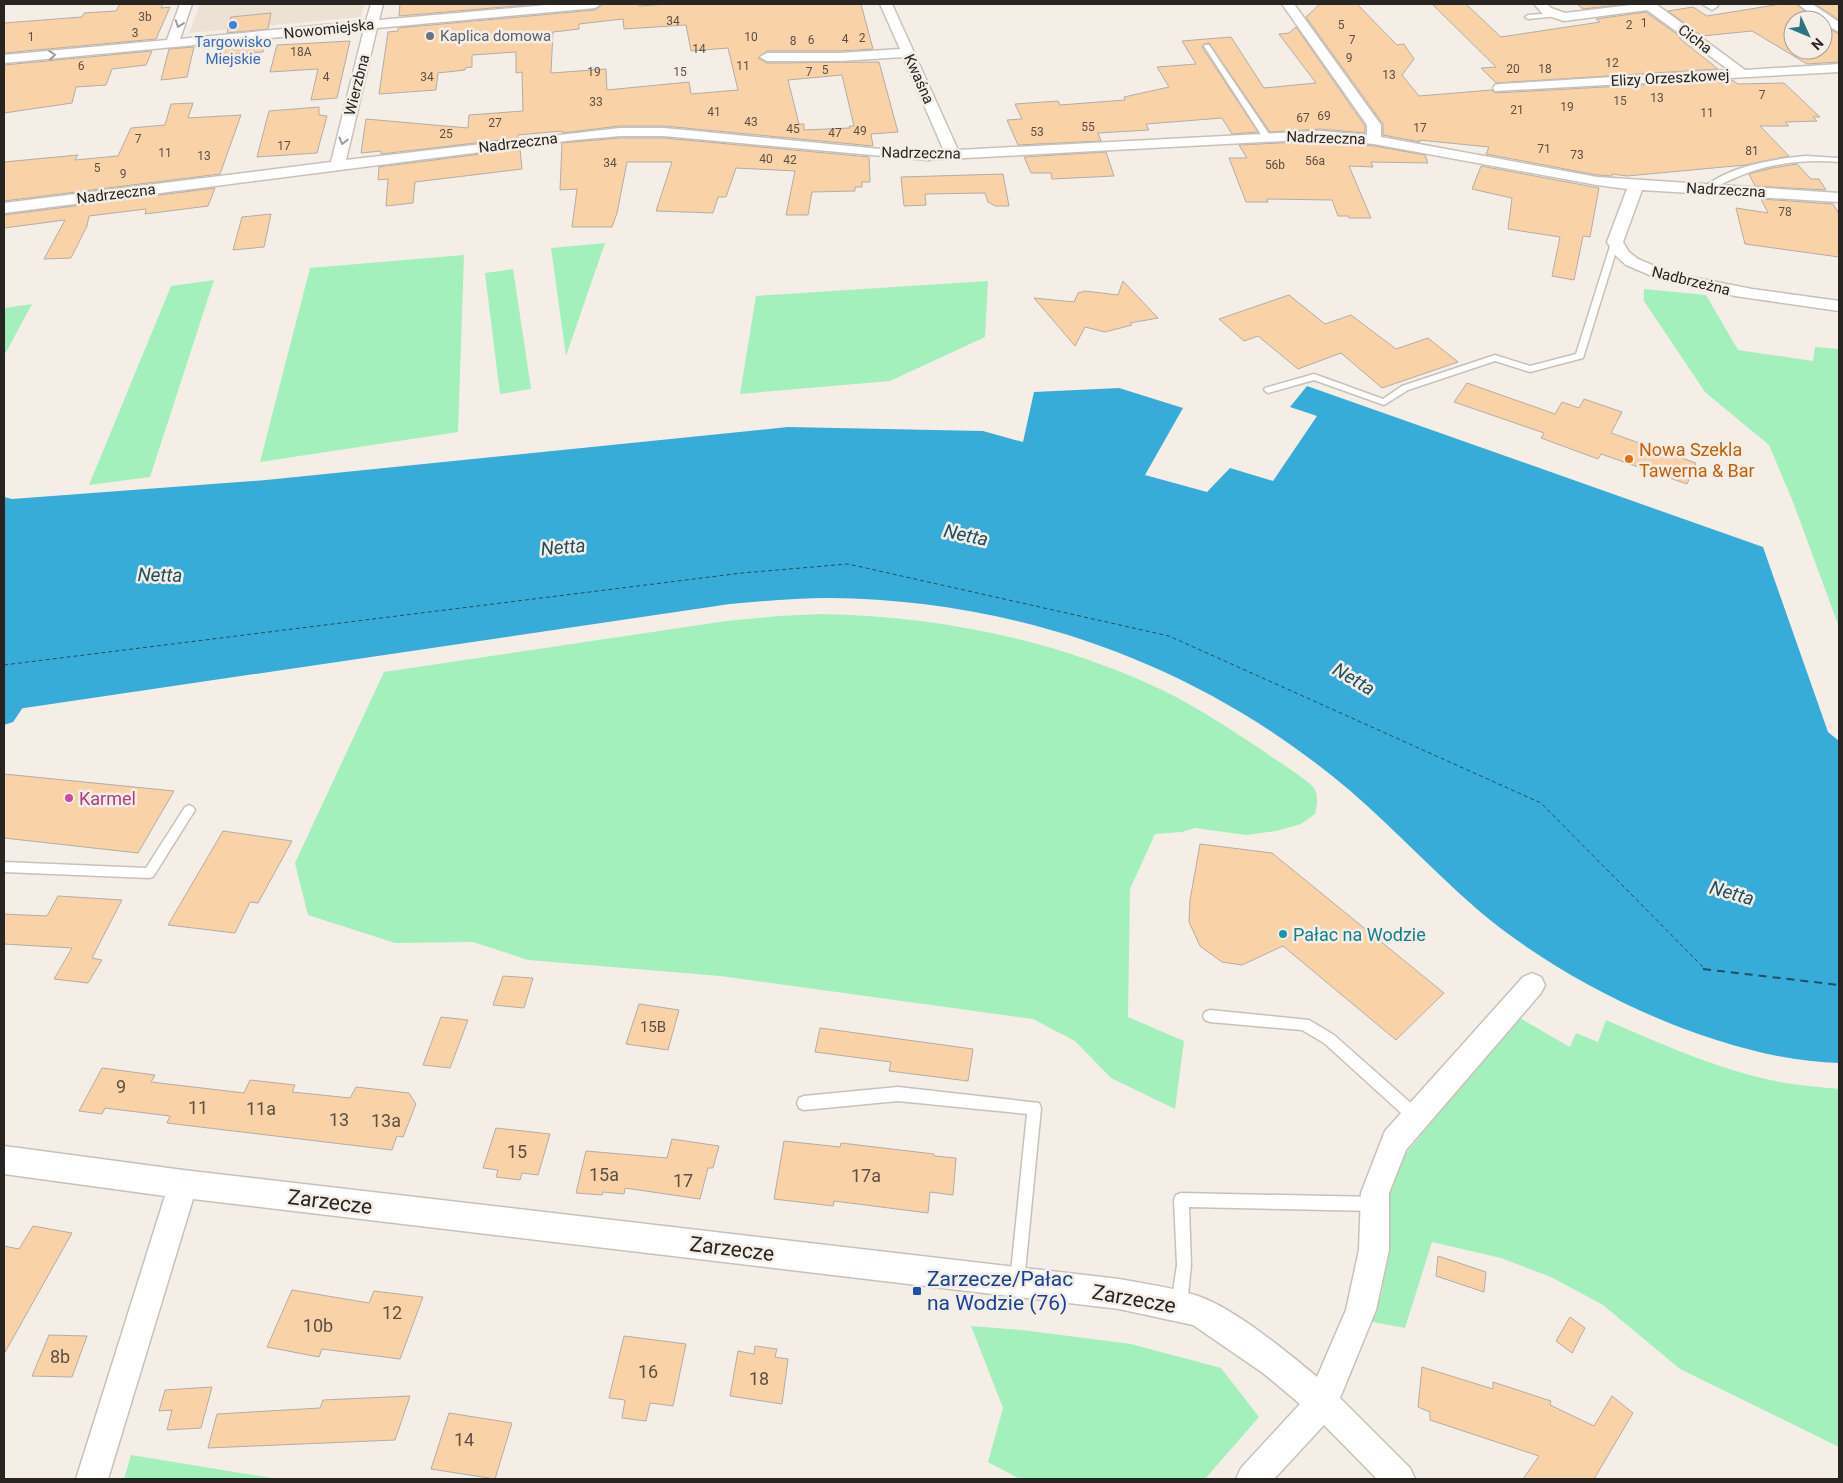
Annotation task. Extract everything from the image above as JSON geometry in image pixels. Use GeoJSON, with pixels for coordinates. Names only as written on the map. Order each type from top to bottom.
{"type":"FeatureCollection","features":[{"type":"Feature","properties":{"kind":"street"},"geometry":{"type":"LineString","coordinates":[[172,44],[186,4]]}},
{"type":"Feature","properties":{"kind":"street","name":"Wierzbna"},"geometry":{"type":"LineString","coordinates":[[337,166],[377,4]]}},
{"type":"Feature","properties":{"kind":"street","name":"Nowomiejska"},"geometry":{"type":"LineString","coordinates":[[4,60],[595,4]]}},
{"type":"Feature","properties":{"kind":"street","name":"Kwaśna"},"geometry":{"type":"LineString","coordinates":[[886,4],[953,154]]}},
{"type":"Feature","properties":{"kind":"street"},"geometry":{"type":"LineString","coordinates":[[1288,4],[1374,125],[1374,140]]}},
{"type":"Feature","properties":{"kind":"street"},"geometry":{"type":"LineString","coordinates":[[1540,4],[1547,12],[1559,16],[1649,5]]}},
{"type":"Feature","properties":{"kind":"street"},"geometry":{"type":"LineString","coordinates":[[1804,4],[1839,28]]}},
{"type":"Feature","properties":{"kind":"street","name":"Cicha"},"geometry":{"type":"LineString","coordinates":[[1649,5],[1742,74]]}},
{"type":"Feature","properties":{"kind":"street"},"geometry":{"type":"LineString","coordinates":[[767,57],[840,57],[907,53]]}},
{"type":"Feature","properties":{"kind":"street","name":"Elizy Orzeszkowej"},"geometry":{"type":"LineString","coordinates":[[1500,88],[1839,68]]}},
{"type":"Feature","properties":{"kind":"street","name":"Nadrzeczna"},"geometry":{"type":"LineString","coordinates":[[4,208],[574,136],[620,132],[664,132],[901,155],[1320,135],[1374,140],[1597,181],[1839,197]]}},
{"type":"Feature","properties":{"kind":"street"},"geometry":{"type":"LineString","coordinates":[[1615,242],[1636,185]]}},
{"type":"Feature","properties":{"kind":"street","name":"Nadbrzeżna"},"geometry":{"type":"LineString","coordinates":[[1615,242],[1620,253],[1630,261],[1666,276],[1732,291],[1839,306]]}},
{"type":"Feature","properties":{"kind":"street"},"geometry":{"type":"LineString","coordinates":[[1252,1479],[1322,1404],[1361,1310],[1374,1250],[1375,1192],[1396,1141],[1532,985]]}},
{"type":"Feature","properties":{"kind":"street","name":"Zarzecze"},"geometry":{"type":"LineString","coordinates":[[4,1160],[183,1184],[1120,1294],[1178,1307],[1199,1312],[1255,1346],[1322,1404],[1399,1479]]}},
{"type":"Feature","properties":{"kind":"street"},"geometry":{"type":"LineString","coordinates":[[92,1479],[183,1184]]}},
{"type":"Feature","properties":{"kind":"lane"},"geometry":{"type":"LineString","coordinates":[[1528,17],[1559,16]]}},
{"type":"Feature","properties":{"kind":"lane"},"geometry":{"type":"LineString","coordinates":[[1207,46],[1267,137]]}},
{"type":"Feature","properties":{"kind":"lane"},"geometry":{"type":"LineString","coordinates":[[1706,189],[1744,170],[1772,163],[1823,157],[1839,160]]}},
{"type":"Feature","properties":{"kind":"lane"},"geometry":{"type":"LineString","coordinates":[[1268,390],[1314,377],[1384,402],[1405,388],[1495,358],[1530,368],[1580,356],[1615,242]]}},
{"type":"Feature","properties":{"kind":"lane"},"geometry":{"type":"LineString","coordinates":[[4,868],[149,873],[189,810]]}},
{"type":"Feature","properties":{"kind":"lane"},"geometry":{"type":"LineString","coordinates":[[1210,1016],[1304,1024],[1329,1039],[1416,1117]]}},
{"type":"Feature","properties":{"kind":"lane"},"geometry":{"type":"LineString","coordinates":[[804,1103],[898,1094],[1034,1108],[1017,1282]]}},
{"type":"Feature","properties":{"kind":"lane"},"geometry":{"type":"LineString","coordinates":[[1178,1307],[1184,1265],[1181,1200],[1375,1204]]}},
{"type":"Feature","properties":{"kind":"shaded area","name":"Targowisko Miejskie"},"geometry":{"type":"Polygon","coordinates":[[[200,4],[364,4],[361,17],[189,33],[200,4]]]}},
{"type":"Feature","properties":{"kind":"green space"},"geometry":{"type":"Polygon","coordinates":[[[605,243],[566,356],[551,248],[605,243]]]}},
{"type":"Feature","properties":{"kind":"green space"},"geometry":{"type":"Polygon","coordinates":[[[464,255],[458,432],[260,462],[310,268],[464,255]]]}},
{"type":"Feature","properties":{"kind":"green space"},"geometry":{"type":"Polygon","coordinates":[[[513,269],[531,389],[500,394],[485,273],[513,269]]]}},
{"type":"Feature","properties":{"kind":"green space"},"geometry":{"type":"Polygon","coordinates":[[[214,280],[150,477],[89,485],[171,286],[214,280]]]}},
{"type":"Feature","properties":{"kind":"green space"},"geometry":{"type":"Polygon","coordinates":[[[988,281],[985,337],[890,381],[740,394],[756,296],[988,281]]]}},
{"type":"Feature","properties":{"kind":"green space"},"geometry":{"type":"Polygon","coordinates":[[[1644,289],[1706,295],[1738,350],[1813,361],[1815,347],[1839,349],[1839,627],[1793,502],[1769,445],[1705,392],[1644,301],[1644,289]]]}},
{"type":"Feature","properties":{"kind":"green space"},"geometry":{"type":"Polygon","coordinates":[[[32,304],[4,356],[4,308],[32,304]]]}},
{"type":"Feature","properties":{"kind":"green space"},"geometry":{"type":"Polygon","coordinates":[[[822,614],[910,620],[953,626],[996,634],[1081,657],[1122,672],[1188,704],[1262,750],[1314,788],[1317,798],[1315,814],[1301,824],[1276,831],[1246,835],[1195,828],[1182,832],[1155,834],[1130,889],[1128,1017],[1184,1041],[1175,1109],[1111,1078],[1075,1041],[1033,1019],[720,976],[528,960],[473,942],[395,943],[308,915],[295,863],[384,672],[726,621],[822,614]]]}},
{"type":"Feature","properties":{"kind":"green space"},"geometry":{"type":"Polygon","coordinates":[[[1518,1017],[1570,1047],[1576,1033],[1598,1042],[1606,1020],[1694,1057],[1739,1072],[1786,1083],[1839,1089],[1839,1447],[1680,1369],[1603,1305],[1551,1277],[1501,1258],[1432,1242],[1405,1328],[1368,1321],[1377,1307],[1382,1292],[1386,1263],[1385,1195],[1394,1168],[1518,1017]]]}},
{"type":"Feature","properties":{"kind":"green space"},"geometry":{"type":"Polygon","coordinates":[[[971,1326],[1022,1330],[1131,1344],[1221,1368],[1259,1417],[1205,1479],[1020,1479],[988,1462],[1003,1408],[971,1326]]]}},
{"type":"Feature","properties":{"kind":"green space"},"geometry":{"type":"Polygon","coordinates":[[[131,1455],[278,1479],[124,1479],[131,1455]]]}},
{"type":"Feature","properties":{"kind":"water","name":"Netta"},"geometry":{"type":"Polygon","coordinates":[[[1307,386],[1763,547],[1828,732],[1839,741],[1839,1063],[1793,1059],[1745,1049],[1696,1033],[1648,1014],[1600,991],[1555,966],[1514,938],[1478,910],[1369,807],[1331,775],[1276,734],[1218,699],[1158,669],[1095,644],[1031,625],[965,610],[898,601],[829,598],[730,604],[4,711],[4,497],[12,499],[266,480],[788,427],[983,431],[1023,442],[1034,392],[1119,388],[1183,408],[1145,475],[1207,492],[1230,468],[1273,481],[1317,416],[1290,407],[1307,386]]]}},
{"type":"Feature","properties":{"kind":"building"},"geometry":{"type":"Polygon","coordinates":[[[120,4],[163,4],[161,8],[170,7],[156,39],[4,53],[4,23],[82,17],[84,13],[116,11],[120,4]]]}},
{"type":"Feature","properties":{"kind":"building"},"geometry":{"type":"Polygon","coordinates":[[[400,4],[539,4],[399,16],[400,4]]]}},
{"type":"Feature","properties":{"kind":"building"},"geometry":{"type":"Polygon","coordinates":[[[603,4],[638,4],[639,6],[668,4],[861,4],[873,49],[767,51],[758,58],[767,63],[879,62],[898,132],[871,134],[873,146],[664,126],[620,126],[562,133],[562,131],[518,135],[518,138],[381,154],[381,151],[361,153],[366,119],[468,128],[469,115],[523,111],[522,72],[516,73],[516,52],[472,55],[472,67],[465,68],[465,70],[438,73],[436,90],[379,94],[388,32],[398,31],[398,28],[595,10],[603,4]],[[623,19],[579,24],[579,29],[553,32],[551,73],[606,69],[607,90],[689,82],[691,94],[738,90],[728,48],[691,51],[686,25],[624,29],[623,19]],[[842,75],[788,80],[799,124],[804,124],[804,130],[850,128],[849,126],[854,126],[842,75]]]}},
{"type":"Feature","properties":{"kind":"building"},"geometry":{"type":"Polygon","coordinates":[[[1320,4],[1357,4],[1397,45],[1404,44],[1414,59],[1402,75],[1419,96],[1492,90],[1495,93],[1732,80],[1738,84],[1784,83],[1820,117],[1813,117],[1817,121],[1785,122],[1789,126],[1760,126],[1789,156],[1745,165],[1627,176],[1597,175],[1486,154],[1489,147],[1419,140],[1420,142],[1383,135],[1383,124],[1306,17],[1320,4]]]}},
{"type":"Feature","properties":{"kind":"building"},"geometry":{"type":"Polygon","coordinates":[[[1432,4],[1466,4],[1501,37],[1600,22],[1596,19],[1646,12],[1682,38],[1679,38],[1718,69],[1496,83],[1481,68],[1496,67],[1432,4]]]}},
{"type":"Feature","properties":{"kind":"building"},"geometry":{"type":"Polygon","coordinates":[[[1577,4],[1626,4],[1583,9],[1577,4]]]}},
{"type":"Feature","properties":{"kind":"building"},"geometry":{"type":"Polygon","coordinates":[[[1781,4],[1796,4],[1804,10],[1783,10],[1783,50],[1752,31],[1702,36],[1668,11],[1693,7],[1707,16],[1781,4]]]}},
{"type":"Feature","properties":{"kind":"building"},"geometry":{"type":"Polygon","coordinates":[[[1815,4],[1839,4],[1839,20],[1833,16],[1833,10],[1824,10],[1815,4]]]}},
{"type":"Feature","properties":{"kind":"building"},"geometry":{"type":"Polygon","coordinates":[[[271,13],[268,29],[227,33],[231,17],[271,13]]]}},
{"type":"Feature","properties":{"kind":"building"},"geometry":{"type":"Polygon","coordinates":[[[1296,27],[1365,126],[1365,133],[1320,129],[1270,132],[1209,43],[1204,44],[1202,47],[1258,132],[1232,134],[1222,118],[1146,124],[1149,130],[1098,133],[1101,141],[1018,145],[1007,120],[1022,119],[1015,104],[1058,101],[1060,105],[1125,100],[1124,97],[1169,87],[1157,67],[1196,64],[1182,41],[1231,37],[1264,88],[1316,83],[1279,34],[1289,33],[1296,27]]]}},
{"type":"Feature","properties":{"kind":"building"},"geometry":{"type":"Polygon","coordinates":[[[1833,31],[1839,34],[1839,62],[1807,64],[1800,60],[1833,60],[1833,31]]]}},
{"type":"Feature","properties":{"kind":"building"},"geometry":{"type":"Polygon","coordinates":[[[265,40],[263,52],[221,55],[224,44],[265,40]]]}},
{"type":"Feature","properties":{"kind":"building"},"geometry":{"type":"Polygon","coordinates":[[[350,41],[337,98],[311,100],[318,69],[270,72],[277,45],[350,41]]]}},
{"type":"Feature","properties":{"kind":"building"},"geometry":{"type":"Polygon","coordinates":[[[194,47],[187,77],[161,80],[169,49],[194,47]]]}},
{"type":"Feature","properties":{"kind":"building"},"geometry":{"type":"Polygon","coordinates":[[[152,51],[146,65],[112,69],[106,85],[76,87],[72,103],[4,113],[4,65],[152,51]]]}},
{"type":"Feature","properties":{"kind":"building"},"geometry":{"type":"Polygon","coordinates":[[[193,103],[188,118],[241,115],[220,174],[4,201],[4,162],[78,155],[75,160],[118,156],[131,128],[165,125],[171,104],[193,103]]]}},
{"type":"Feature","properties":{"kind":"building"},"geometry":{"type":"Polygon","coordinates":[[[319,107],[319,115],[327,116],[317,153],[257,157],[269,111],[319,107]]]}},
{"type":"Feature","properties":{"kind":"building"},"geometry":{"type":"Polygon","coordinates":[[[620,138],[664,138],[869,157],[870,182],[862,182],[862,187],[855,187],[855,191],[812,192],[808,215],[786,215],[795,171],[736,168],[726,197],[718,197],[713,213],[656,211],[672,162],[627,162],[617,213],[612,227],[572,227],[577,189],[560,190],[562,143],[620,138]]]}},
{"type":"Feature","properties":{"kind":"building"},"geometry":{"type":"Polygon","coordinates":[[[1320,141],[1374,146],[1425,155],[1428,163],[1371,162],[1373,167],[1349,166],[1371,218],[1338,216],[1332,200],[1267,199],[1268,202],[1246,202],[1229,158],[1247,158],[1239,145],[1320,141]]]}},
{"type":"Feature","properties":{"kind":"building"},"geometry":{"type":"Polygon","coordinates":[[[520,149],[522,169],[415,182],[413,203],[386,206],[388,179],[378,180],[379,167],[520,149]]]}},
{"type":"Feature","properties":{"kind":"building"},"geometry":{"type":"Polygon","coordinates":[[[1106,152],[1114,176],[1052,179],[1051,173],[1031,173],[1024,157],[1106,152]]]}},
{"type":"Feature","properties":{"kind":"building"},"geometry":{"type":"Polygon","coordinates":[[[1797,164],[1811,179],[1819,179],[1826,190],[1755,186],[1749,174],[1772,168],[1797,164]]]}},
{"type":"Feature","properties":{"kind":"building"},"geometry":{"type":"Polygon","coordinates":[[[1481,166],[1599,188],[1590,237],[1583,236],[1574,280],[1552,276],[1560,237],[1508,229],[1512,198],[1472,189],[1481,166]]]}},
{"type":"Feature","properties":{"kind":"building"},"geometry":{"type":"Polygon","coordinates":[[[1003,174],[1009,206],[995,206],[988,202],[985,193],[925,194],[926,205],[904,206],[901,177],[1003,174]]]}},
{"type":"Feature","properties":{"kind":"building"},"geometry":{"type":"Polygon","coordinates":[[[215,188],[208,206],[145,214],[146,209],[89,216],[87,226],[71,258],[44,259],[65,220],[4,228],[4,215],[215,188]]]}},
{"type":"Feature","properties":{"kind":"building"},"geometry":{"type":"Polygon","coordinates":[[[1761,199],[1833,204],[1839,214],[1839,257],[1745,244],[1736,208],[1768,213],[1761,199]]]}},
{"type":"Feature","properties":{"kind":"building"},"geometry":{"type":"Polygon","coordinates":[[[271,214],[264,247],[233,250],[242,217],[271,214]]]}},
{"type":"Feature","properties":{"kind":"building"},"geometry":{"type":"Polygon","coordinates":[[[1123,281],[1158,318],[1130,323],[1132,325],[1105,332],[1085,327],[1075,346],[1034,298],[1074,302],[1078,293],[1085,291],[1118,295],[1123,281]]]}},
{"type":"Feature","properties":{"kind":"building"},"geometry":{"type":"Polygon","coordinates":[[[1289,295],[1325,324],[1351,315],[1396,349],[1428,338],[1458,362],[1382,388],[1341,353],[1298,369],[1258,336],[1244,341],[1219,319],[1289,295]]]}},
{"type":"Feature","properties":{"kind":"building"},"geometry":{"type":"Polygon","coordinates":[[[1467,383],[1555,414],[1562,402],[1579,408],[1584,399],[1622,412],[1611,433],[1696,463],[1687,484],[1601,454],[1598,459],[1541,438],[1544,433],[1454,402],[1467,383]]]}},
{"type":"Feature","properties":{"kind":"building"},"geometry":{"type":"Polygon","coordinates":[[[4,774],[174,791],[138,853],[4,838],[4,774]]]}},
{"type":"Feature","properties":{"kind":"building"},"geometry":{"type":"Polygon","coordinates":[[[223,831],[292,841],[258,903],[250,902],[235,933],[168,925],[223,831]]]}},
{"type":"Feature","properties":{"kind":"building","name":"Pałac na Wodzie"},"geometry":{"type":"Polygon","coordinates":[[[1200,844],[1272,853],[1444,993],[1396,1040],[1283,946],[1242,965],[1222,962],[1200,946],[1189,922],[1190,900],[1200,844]]]}},
{"type":"Feature","properties":{"kind":"building"},"geometry":{"type":"Polygon","coordinates":[[[58,896],[122,900],[92,958],[102,960],[88,983],[54,979],[72,948],[4,944],[4,914],[47,916],[58,896]]]}},
{"type":"Feature","properties":{"kind":"building"},"geometry":{"type":"Polygon","coordinates":[[[503,976],[533,978],[524,1008],[493,1005],[503,976]]]}},
{"type":"Feature","properties":{"kind":"building"},"geometry":{"type":"Polygon","coordinates":[[[639,1004],[679,1010],[668,1050],[626,1044],[639,1004]]]}},
{"type":"Feature","properties":{"kind":"building"},"geometry":{"type":"Polygon","coordinates":[[[441,1017],[468,1020],[450,1068],[423,1065],[441,1017]]]}},
{"type":"Feature","properties":{"kind":"building"},"geometry":{"type":"Polygon","coordinates":[[[820,1028],[973,1049],[968,1081],[889,1071],[891,1062],[815,1052],[820,1028]]]}},
{"type":"Feature","properties":{"kind":"building"},"geometry":{"type":"Polygon","coordinates":[[[102,1068],[155,1075],[151,1082],[244,1093],[250,1080],[295,1085],[292,1092],[350,1098],[356,1087],[409,1093],[416,1104],[403,1137],[397,1136],[392,1150],[167,1123],[170,1116],[105,1108],[102,1114],[79,1111],[102,1068]]]}},
{"type":"Feature","properties":{"kind":"building"},"geometry":{"type":"Polygon","coordinates":[[[496,1128],[550,1134],[538,1175],[522,1173],[520,1180],[496,1177],[498,1170],[483,1168],[496,1128]]]}},
{"type":"Feature","properties":{"kind":"building"},"geometry":{"type":"Polygon","coordinates":[[[672,1139],[719,1146],[713,1168],[708,1168],[700,1199],[625,1188],[624,1194],[603,1192],[602,1195],[576,1193],[586,1151],[667,1158],[672,1139]]]}},
{"type":"Feature","properties":{"kind":"building"},"geometry":{"type":"Polygon","coordinates":[[[784,1141],[840,1147],[841,1143],[956,1158],[953,1195],[930,1192],[928,1213],[834,1201],[833,1206],[774,1199],[784,1141]]]}},
{"type":"Feature","properties":{"kind":"building"},"geometry":{"type":"Polygon","coordinates":[[[33,1226],[72,1233],[4,1354],[4,1246],[19,1249],[33,1226]]]}},
{"type":"Feature","properties":{"kind":"building"},"geometry":{"type":"Polygon","coordinates":[[[1438,1256],[1486,1272],[1484,1292],[1436,1276],[1438,1256]]]}},
{"type":"Feature","properties":{"kind":"building"},"geometry":{"type":"Polygon","coordinates":[[[292,1290],[369,1303],[374,1291],[423,1297],[400,1359],[322,1349],[319,1357],[267,1347],[292,1290]]]}},
{"type":"Feature","properties":{"kind":"building"},"geometry":{"type":"Polygon","coordinates":[[[1570,1317],[1585,1328],[1572,1353],[1556,1341],[1570,1317]]]}},
{"type":"Feature","properties":{"kind":"building"},"geometry":{"type":"Polygon","coordinates":[[[49,1335],[87,1336],[72,1377],[32,1376],[49,1335]]]}},
{"type":"Feature","properties":{"kind":"building"},"geometry":{"type":"Polygon","coordinates":[[[624,1336],[686,1344],[673,1406],[650,1403],[646,1421],[622,1418],[625,1400],[609,1398],[624,1336]]]}},
{"type":"Feature","properties":{"kind":"building"},"geometry":{"type":"Polygon","coordinates":[[[755,1346],[777,1349],[775,1357],[788,1359],[782,1404],[730,1396],[738,1351],[754,1354],[755,1346]]]}},
{"type":"Feature","properties":{"kind":"building"},"geometry":{"type":"Polygon","coordinates":[[[1422,1367],[1493,1389],[1493,1382],[1551,1401],[1550,1405],[1594,1426],[1612,1396],[1633,1413],[1594,1479],[1523,1479],[1539,1456],[1430,1420],[1430,1412],[1418,1407],[1422,1367]]]}},
{"type":"Feature","properties":{"kind":"building"},"geometry":{"type":"Polygon","coordinates":[[[212,1387],[201,1428],[167,1430],[172,1410],[159,1411],[165,1390],[212,1387]]]}},
{"type":"Feature","properties":{"kind":"building"},"geometry":{"type":"Polygon","coordinates":[[[410,1396],[395,1440],[208,1448],[217,1414],[320,1408],[323,1400],[410,1396]]]}},
{"type":"Feature","properties":{"kind":"building"},"geometry":{"type":"Polygon","coordinates":[[[449,1413],[512,1423],[495,1479],[431,1469],[449,1413]]]}},
{"type":"Feature","properties":{"kind":"waterway"},"geometry":{"type":"LineString","coordinates":[[4,715],[28,681]]}},
{"type":"Feature","properties":{"kind":"ferry route"},"geometry":{"type":"LineString","coordinates":[[4,665],[742,573],[848,564],[1169,636],[1541,803],[1705,969]]}},
{"type":"Feature","properties":{"kind":"ferry route"},"geometry":{"type":"LineString","coordinates":[[1705,969],[1839,985]]}},
{"type":"Feature","properties":{"kind":"place","name":"Targowisko Miejskie"},"geometry":{"type":"Point","coordinates":[233,25]}},
{"type":"Feature","properties":{"kind":"place","name":"Kaplica domowa"},"geometry":{"type":"Point","coordinates":[430,36]}},
{"type":"Feature","properties":{"kind":"place","name":"Nowa Szekla Tawerna & Bar"},"geometry":{"type":"Point","coordinates":[1629,459]}},
{"type":"Feature","properties":{"kind":"place","name":"Karmel"},"geometry":{"type":"Point","coordinates":[69,798]}},
{"type":"Feature","properties":{"kind":"place","name":"Pałac na Wodzie"},"geometry":{"type":"Point","coordinates":[1283,934]}},
{"type":"Feature","properties":{"kind":"place","name":"Zarzecze/Pałac na Wodzie (76)"},"geometry":{"type":"Point","coordinates":[917,1291]}}]}
